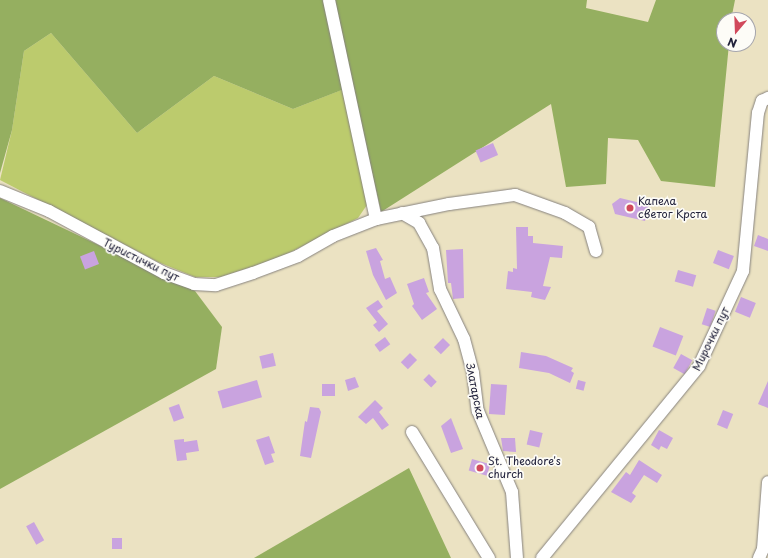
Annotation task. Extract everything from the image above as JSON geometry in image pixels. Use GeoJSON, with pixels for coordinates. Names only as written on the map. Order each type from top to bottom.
{"type":"FeatureCollection","features":[{"type":"Feature","properties":{"kind":"street"},"geometry":{"type":"LineString","coordinates":[[329,0],[376,219]]}},
{"type":"Feature","properties":{"kind":"street","name":"Мирочки пут"},"geometry":{"type":"LineString","coordinates":[[542,558],[699,366],[743,271],[758,113],[762,101],[768,98]]}},
{"type":"Feature","properties":{"kind":"street","name":"Туристички пут"},"geometry":{"type":"LineString","coordinates":[[0,191],[49,211],[164,273],[194,284],[216,285],[253,273],[298,256],[333,236],[376,219],[402,213],[515,195],[565,214],[589,227],[596,250]]}},
{"type":"Feature","properties":{"kind":"street","name":"Златарска"},"geometry":{"type":"LineString","coordinates":[[402,213],[419,223],[433,248],[440,289],[464,339],[473,373],[478,411],[512,492],[517,558]]}},
{"type":"Feature","properties":{"kind":"street"},"geometry":{"type":"LineString","coordinates":[[412,432],[489,558]]}},
{"type":"Feature","properties":{"kind":"street"},"geometry":{"type":"LineString","coordinates":[[759,558],[763,549],[768,482]]}},
{"type":"Feature","properties":{"kind":"green space"},"geometry":{"type":"Polygon","coordinates":[[[0,0],[587,0],[586,8],[648,22],[656,0],[735,0],[733,12],[716,12],[716,52],[728,52],[715,187],[661,181],[638,140],[608,138],[606,184],[566,187],[551,104],[381,212],[352,86],[293,109],[214,76],[137,133],[51,33],[24,51],[12,130],[0,173],[0,0]]]}},
{"type":"Feature","properties":{"kind":"green space"},"geometry":{"type":"Polygon","coordinates":[[[51,33],[137,133],[214,76],[293,109],[344,89],[369,202],[358,218],[279,258],[221,277],[195,277],[158,262],[0,180],[12,130],[24,51],[51,33]]]}},
{"type":"Feature","properties":{"kind":"green space"},"geometry":{"type":"Polygon","coordinates":[[[0,198],[195,291],[222,327],[216,369],[0,489],[0,198]]]}},
{"type":"Feature","properties":{"kind":"green space"},"geometry":{"type":"Polygon","coordinates":[[[409,468],[451,558],[254,558],[409,468]]]}},
{"type":"Feature","properties":{"kind":"building"},"geometry":{"type":"Polygon","coordinates":[[[493,143],[498,155],[481,162],[476,150],[493,143]]]}},
{"type":"Feature","properties":{"kind":"building","name":"Капела светог Крста"},"geometry":{"type":"Polygon","coordinates":[[[620,198],[649,205],[645,221],[615,214],[612,204],[620,198]]]}},
{"type":"Feature","properties":{"kind":"building"},"geometry":{"type":"Polygon","coordinates":[[[516,227],[528,227],[528,236],[533,236],[533,243],[563,246],[562,258],[550,257],[543,286],[551,287],[545,300],[531,297],[532,292],[506,289],[508,271],[513,272],[513,268],[517,269],[516,227]]]}},
{"type":"Feature","properties":{"kind":"building"},"geometry":{"type":"Polygon","coordinates":[[[758,235],[768,239],[768,251],[754,246],[758,235]]]}},
{"type":"Feature","properties":{"kind":"building"},"geometry":{"type":"Polygon","coordinates":[[[376,248],[383,260],[380,261],[385,279],[390,277],[397,293],[386,300],[373,275],[366,251],[376,248]]]}},
{"type":"Feature","properties":{"kind":"building"},"geometry":{"type":"Polygon","coordinates":[[[463,249],[464,298],[453,299],[451,283],[448,283],[446,250],[463,249]]]}},
{"type":"Feature","properties":{"kind":"building"},"geometry":{"type":"Polygon","coordinates":[[[718,250],[734,256],[729,269],[713,263],[718,250]]]}},
{"type":"Feature","properties":{"kind":"building"},"geometry":{"type":"Polygon","coordinates":[[[94,251],[99,264],[85,269],[80,256],[94,251]]]}},
{"type":"Feature","properties":{"kind":"building"},"geometry":{"type":"Polygon","coordinates":[[[678,270],[696,275],[693,287],[675,282],[678,270]]]}},
{"type":"Feature","properties":{"kind":"building"},"geometry":{"type":"Polygon","coordinates":[[[424,278],[429,292],[426,293],[437,309],[422,320],[412,306],[414,304],[407,284],[424,278]]]}},
{"type":"Feature","properties":{"kind":"building"},"geometry":{"type":"Polygon","coordinates":[[[741,297],[756,303],[750,318],[735,312],[741,297]]]}},
{"type":"Feature","properties":{"kind":"building"},"geometry":{"type":"Polygon","coordinates":[[[378,300],[383,307],[377,311],[388,324],[379,332],[373,325],[377,322],[366,308],[378,300]]]}},
{"type":"Feature","properties":{"kind":"building"},"geometry":{"type":"Polygon","coordinates":[[[707,308],[716,311],[710,327],[702,324],[707,308]]]}},
{"type":"Feature","properties":{"kind":"building"},"geometry":{"type":"Polygon","coordinates":[[[660,327],[683,336],[676,356],[652,347],[660,327]]]}},
{"type":"Feature","properties":{"kind":"building"},"geometry":{"type":"Polygon","coordinates":[[[385,337],[390,344],[380,352],[374,345],[385,337]]]}},
{"type":"Feature","properties":{"kind":"building"},"geometry":{"type":"Polygon","coordinates":[[[443,338],[450,345],[441,354],[434,347],[443,338]]]}},
{"type":"Feature","properties":{"kind":"building"},"geometry":{"type":"Polygon","coordinates":[[[521,352],[546,356],[573,368],[571,371],[574,373],[570,383],[549,373],[519,368],[521,352]]]}},
{"type":"Feature","properties":{"kind":"building"},"geometry":{"type":"Polygon","coordinates":[[[273,353],[276,366],[262,369],[259,356],[273,353]]]}},
{"type":"Feature","properties":{"kind":"building"},"geometry":{"type":"Polygon","coordinates":[[[410,353],[417,360],[408,369],[401,362],[410,353]]]}},
{"type":"Feature","properties":{"kind":"building"},"geometry":{"type":"Polygon","coordinates":[[[681,354],[692,360],[685,374],[673,368],[681,354]]]}},
{"type":"Feature","properties":{"kind":"building"},"geometry":{"type":"Polygon","coordinates":[[[429,374],[437,382],[431,387],[423,380],[429,374]]]}},
{"type":"Feature","properties":{"kind":"building"},"geometry":{"type":"Polygon","coordinates":[[[355,377],[359,387],[348,391],[345,380],[355,377]]]}},
{"type":"Feature","properties":{"kind":"building"},"geometry":{"type":"Polygon","coordinates":[[[257,380],[262,397],[223,409],[218,391],[257,380]]]}},
{"type":"Feature","properties":{"kind":"building"},"geometry":{"type":"Polygon","coordinates":[[[578,380],[586,382],[584,391],[576,389],[578,380]]]}},
{"type":"Feature","properties":{"kind":"building"},"geometry":{"type":"Polygon","coordinates":[[[768,381],[768,408],[758,404],[768,381]]]}},
{"type":"Feature","properties":{"kind":"building"},"geometry":{"type":"Polygon","coordinates":[[[322,384],[335,384],[335,396],[322,396],[322,384]]]}},
{"type":"Feature","properties":{"kind":"building"},"geometry":{"type":"Polygon","coordinates":[[[491,384],[507,385],[505,415],[489,414],[491,384]]]}},
{"type":"Feature","properties":{"kind":"building"},"geometry":{"type":"Polygon","coordinates":[[[375,400],[383,408],[379,412],[389,425],[382,430],[373,418],[366,424],[358,417],[375,400]]]}},
{"type":"Feature","properties":{"kind":"building"},"geometry":{"type":"Polygon","coordinates":[[[179,404],[184,418],[174,422],[169,408],[179,404]]]}},
{"type":"Feature","properties":{"kind":"building"},"geometry":{"type":"Polygon","coordinates":[[[310,407],[319,408],[321,412],[311,458],[300,456],[305,421],[307,422],[310,407]]]}},
{"type":"Feature","properties":{"kind":"building"},"geometry":{"type":"Polygon","coordinates":[[[723,410],[733,414],[727,429],[717,425],[723,410]]]}},
{"type":"Feature","properties":{"kind":"building"},"geometry":{"type":"Polygon","coordinates":[[[451,418],[463,449],[451,453],[441,426],[451,418]]]}},
{"type":"Feature","properties":{"kind":"building"},"geometry":{"type":"Polygon","coordinates":[[[530,430],[543,433],[539,448],[527,445],[530,430]]]}},
{"type":"Feature","properties":{"kind":"building"},"geometry":{"type":"Polygon","coordinates":[[[659,430],[673,438],[667,449],[661,446],[659,450],[651,445],[659,430]]]}},
{"type":"Feature","properties":{"kind":"building"},"geometry":{"type":"Polygon","coordinates":[[[269,436],[275,453],[271,454],[274,462],[265,465],[256,440],[269,436]]]}},
{"type":"Feature","properties":{"kind":"building"},"geometry":{"type":"Polygon","coordinates":[[[501,438],[515,438],[516,452],[503,451],[501,438]]]}},
{"type":"Feature","properties":{"kind":"building"},"geometry":{"type":"Polygon","coordinates":[[[184,439],[184,442],[197,440],[199,451],[186,453],[187,460],[177,461],[174,440],[184,439]]]}},
{"type":"Feature","properties":{"kind":"building","name":"St. Theodore's church"},"geometry":{"type":"Polygon","coordinates":[[[472,459],[490,464],[487,476],[469,471],[472,459]]]}},
{"type":"Feature","properties":{"kind":"building"},"geometry":{"type":"Polygon","coordinates":[[[639,460],[662,475],[657,483],[644,475],[632,493],[636,496],[631,503],[611,492],[626,472],[630,475],[639,460]]]}},
{"type":"Feature","properties":{"kind":"building"},"geometry":{"type":"Polygon","coordinates":[[[34,522],[44,540],[36,545],[26,526],[34,522]]]}},
{"type":"Feature","properties":{"kind":"building"},"geometry":{"type":"Polygon","coordinates":[[[112,538],[122,538],[122,549],[112,549],[112,538]]]}},
{"type":"Feature","properties":{"kind":"place","name":"Капела светог Крста"},"geometry":{"type":"Point","coordinates":[630,208]}},
{"type":"Feature","properties":{"kind":"place","name":"St. Theodore's church"},"geometry":{"type":"Point","coordinates":[480,468]}}]}
